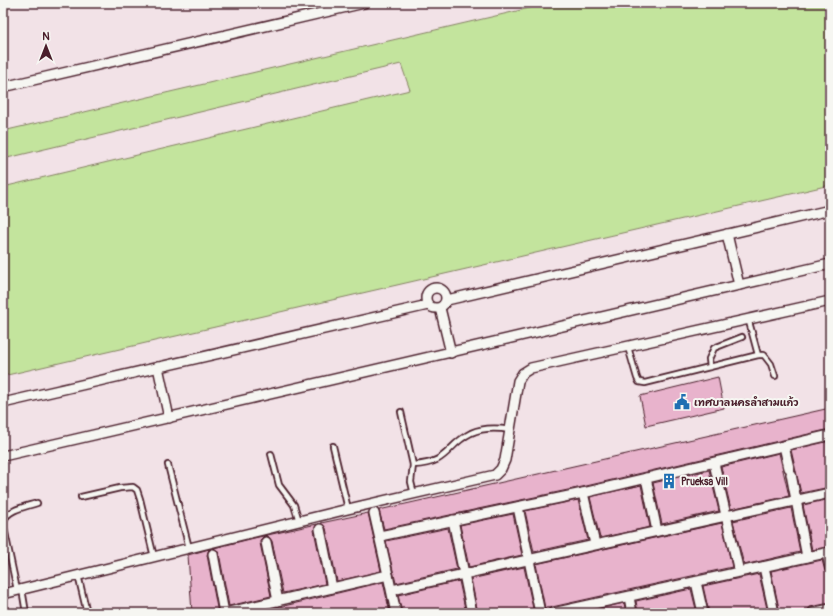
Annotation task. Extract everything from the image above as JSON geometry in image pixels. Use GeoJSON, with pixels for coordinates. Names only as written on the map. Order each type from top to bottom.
{"type":"FeatureCollection","features":[{"type":"Feature","properties":{"kind":"street"},"geometry":{"type":"LineString","coordinates":[[3,87],[364,3]]}},
{"type":"Feature","properties":{"kind":"street"},"geometry":{"type":"LineString","coordinates":[[3,403],[428,305],[433,308],[440,308],[447,300],[830,210]]}},
{"type":"Feature","properties":{"kind":"street"},"geometry":{"type":"LineString","coordinates":[[727,234],[739,285]]}},
{"type":"Feature","properties":{"kind":"street"},"geometry":{"type":"LineString","coordinates":[[3,456],[452,353],[830,264]]}},
{"type":"Feature","properties":{"kind":"street"},"geometry":{"type":"LineString","coordinates":[[428,305],[427,295],[434,288],[444,292],[447,300]]}},
{"type":"Feature","properties":{"kind":"street"},"geometry":{"type":"LineString","coordinates":[[3,594],[348,509],[495,475],[501,469],[505,460],[518,381],[523,373],[531,368],[628,347],[748,318],[830,301]]}},
{"type":"Feature","properties":{"kind":"street"},"geometry":{"type":"LineString","coordinates":[[440,308],[452,353]]}},
{"type":"Feature","properties":{"kind":"street"},"geometry":{"type":"LineString","coordinates":[[158,367],[169,418]]}},
{"type":"Feature","properties":{"kind":"street"},"geometry":{"type":"LineString","coordinates":[[380,536],[583,493],[830,435]]}},
{"type":"Feature","properties":{"kind":"street"},"geometry":{"type":"LineString","coordinates":[[784,446],[807,558]]}},
{"type":"Feature","properties":{"kind":"street"},"geometry":{"type":"LineString","coordinates":[[714,463],[739,572]]}},
{"type":"Feature","properties":{"kind":"street"},"geometry":{"type":"LineString","coordinates":[[646,478],[657,531]]}},
{"type":"Feature","properties":{"kind":"street"},"geometry":{"type":"LineString","coordinates":[[583,493],[595,544]]}},
{"type":"Feature","properties":{"kind":"street"},"geometry":{"type":"LineString","coordinates":[[392,590],[595,544],[796,502],[830,493]]}},
{"type":"Feature","properties":{"kind":"street"},"geometry":{"type":"LineString","coordinates":[[518,507],[540,613]]}},
{"type":"Feature","properties":{"kind":"street"},"geometry":{"type":"LineString","coordinates":[[374,513],[396,613]]}},
{"type":"Feature","properties":{"kind":"street"},"geometry":{"type":"LineString","coordinates":[[453,520],[472,613]]}},
{"type":"Feature","properties":{"kind":"street"},"geometry":{"type":"LineString","coordinates":[[320,529],[332,588]]}},
{"type":"Feature","properties":{"kind":"street"},"geometry":{"type":"LineString","coordinates":[[266,542],[278,601]]}},
{"type":"Feature","properties":{"kind":"street"},"geometry":{"type":"LineString","coordinates":[[560,612],[807,558],[828,552],[830,567]]}},
{"type":"Feature","properties":{"kind":"street"},"geometry":{"type":"LineString","coordinates":[[213,554],[225,613],[388,575]]}},
{"type":"Feature","properties":{"kind":"street"},"geometry":{"type":"LineString","coordinates":[[764,567],[774,613]]}},
{"type":"Feature","properties":{"kind":"street"},"geometry":{"type":"LineString","coordinates":[[696,582],[703,613]]}},
{"type":"Feature","properties":{"kind":"street"},"geometry":{"type":"LineString","coordinates":[[629,597],[632,613]]}},
{"type":"Feature","properties":{"kind":"street"},"geometry":{"type":"LineString","coordinates":[[812,613],[830,609]]}},
{"type":"Feature","properties":{"kind":"lane"},"geometry":{"type":"LineString","coordinates":[[748,318],[758,355]]}},
{"type":"Feature","properties":{"kind":"lane"},"geometry":{"type":"LineString","coordinates":[[710,367],[710,359],[714,348],[742,337]]}},
{"type":"Feature","properties":{"kind":"lane"},"geometry":{"type":"LineString","coordinates":[[628,347],[639,382],[645,383],[758,355],[764,355],[768,358],[775,376]]}},
{"type":"Feature","properties":{"kind":"lane"},"geometry":{"type":"LineString","coordinates":[[401,412],[413,464],[411,482],[414,494]]}},
{"type":"Feature","properties":{"kind":"lane"},"geometry":{"type":"LineString","coordinates":[[413,464],[434,462],[472,432],[499,428],[511,430]]}},
{"type":"Feature","properties":{"kind":"lane"},"geometry":{"type":"LineString","coordinates":[[333,446],[348,509]]}},
{"type":"Feature","properties":{"kind":"lane"},"geometry":{"type":"LineString","coordinates":[[271,454],[279,485],[294,505],[299,521]]}},
{"type":"Feature","properties":{"kind":"lane"},"geometry":{"type":"LineString","coordinates":[[168,464],[189,548]]}},
{"type":"Feature","properties":{"kind":"lane"},"geometry":{"type":"LineString","coordinates":[[81,497],[120,488],[134,487],[137,490],[140,499],[154,557]]}},
{"type":"Feature","properties":{"kind":"lane"},"geometry":{"type":"LineString","coordinates":[[26,613],[3,522],[5,516],[12,511],[37,503]]}},
{"type":"Feature","properties":{"kind":"lane"},"geometry":{"type":"LineString","coordinates":[[78,575],[86,613]]}},
{"type":"Feature","properties":{"kind":"green space"},"geometry":{"type":"Polygon","coordinates":[[[551,3],[830,3],[830,185],[3,376],[3,187],[410,90],[401,64],[3,159],[3,131],[551,3]]]}},
{"type":"Feature","properties":{"kind":"building","name":"เทศบาลนครลำสามแก้ว"},"geometry":{"type":"Polygon","coordinates":[[[718,377],[724,408],[646,426],[640,396],[718,377]]]}},
{"type":"Feature","properties":{"kind":"building"},"geometry":{"type":"Polygon","coordinates":[[[830,408],[830,429],[582,487],[384,529],[379,510],[830,408]]]}},
{"type":"Feature","properties":{"kind":"building"},"geometry":{"type":"Polygon","coordinates":[[[830,441],[830,487],[801,493],[791,450],[830,441]]]}},
{"type":"Feature","properties":{"kind":"building"},"geometry":{"type":"Polygon","coordinates":[[[779,453],[789,496],[731,509],[721,467],[779,453]]]}},
{"type":"Feature","properties":{"kind":"building"},"geometry":{"type":"Polygon","coordinates":[[[709,470],[719,511],[662,524],[653,483],[709,470]]]}},
{"type":"Feature","properties":{"kind":"building"},"geometry":{"type":"Polygon","coordinates":[[[641,485],[650,527],[600,538],[590,497],[641,485]]]}},
{"type":"Feature","properties":{"kind":"building"},"geometry":{"type":"Polygon","coordinates":[[[830,499],[830,546],[812,550],[803,505],[830,499]]]}},
{"type":"Feature","properties":{"kind":"building"},"geometry":{"type":"Polygon","coordinates":[[[578,500],[588,540],[534,552],[525,511],[578,500]]]}},
{"type":"Feature","properties":{"kind":"building"},"geometry":{"type":"Polygon","coordinates":[[[791,508],[800,552],[744,565],[733,521],[791,508]]]}},
{"type":"Feature","properties":{"kind":"building"},"geometry":{"type":"Polygon","coordinates":[[[368,513],[381,571],[337,581],[326,528],[321,523],[368,513]]]}},
{"type":"Feature","properties":{"kind":"building"},"geometry":{"type":"Polygon","coordinates":[[[513,514],[522,555],[469,567],[460,525],[513,514]]]}},
{"type":"Feature","properties":{"kind":"building"},"geometry":{"type":"Polygon","coordinates":[[[722,523],[732,567],[552,607],[546,613],[536,564],[722,523]]]}},
{"type":"Feature","properties":{"kind":"building"},"geometry":{"type":"Polygon","coordinates":[[[317,524],[314,530],[325,584],[283,593],[272,541],[268,536],[264,536],[260,540],[260,543],[271,596],[229,606],[219,553],[214,548],[254,538],[317,524]]]}},
{"type":"Feature","properties":{"kind":"building"},"geometry":{"type":"Polygon","coordinates":[[[448,528],[457,569],[396,583],[386,541],[448,528]]]}},
{"type":"Feature","properties":{"kind":"building"},"geometry":{"type":"Polygon","coordinates":[[[209,549],[207,555],[218,613],[192,613],[188,555],[209,549]]]}},
{"type":"Feature","properties":{"kind":"building"},"geometry":{"type":"Polygon","coordinates":[[[822,560],[825,571],[830,573],[830,603],[810,607],[806,613],[780,613],[771,571],[822,560]]]}},
{"type":"Feature","properties":{"kind":"building"},"geometry":{"type":"Polygon","coordinates":[[[524,567],[534,613],[478,613],[471,579],[524,567]]]}},
{"type":"Feature","properties":{"kind":"building"},"geometry":{"type":"Polygon","coordinates":[[[759,574],[768,613],[709,613],[703,586],[759,574]]]}},
{"type":"Feature","properties":{"kind":"building"},"geometry":{"type":"Polygon","coordinates":[[[459,581],[466,613],[402,613],[398,595],[459,581]]]}},
{"type":"Feature","properties":{"kind":"building"},"geometry":{"type":"Polygon","coordinates":[[[383,582],[390,613],[251,613],[280,607],[383,582]]]}},
{"type":"Feature","properties":{"kind":"building"},"geometry":{"type":"Polygon","coordinates":[[[691,589],[697,613],[638,613],[636,601],[691,589]]]}},
{"type":"Feature","properties":{"kind":"building"},"geometry":{"type":"Polygon","coordinates":[[[624,603],[626,613],[581,613],[624,603]]]}},
{"type":"Feature","properties":{"kind":"place","name":"เทศบาลนครลำสามแก้ว"},"geometry":{"type":"Point","coordinates":[682,402]}},
{"type":"Feature","properties":{"kind":"place","name":"Prueksa Vill"},"geometry":{"type":"Point","coordinates":[669,481]}}]}
